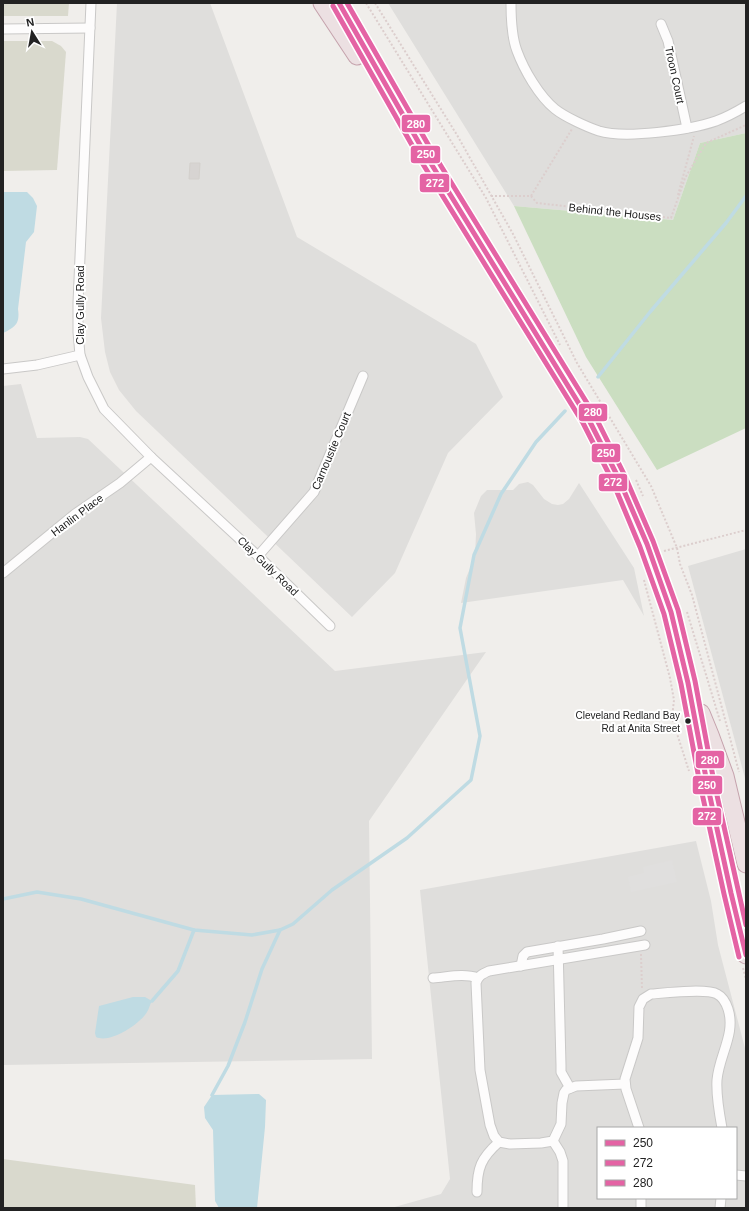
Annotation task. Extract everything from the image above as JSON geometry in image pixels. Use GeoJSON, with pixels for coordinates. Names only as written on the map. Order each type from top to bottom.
{"type":"FeatureCollection","features":[{"type":"Feature","properties":{"kind":"highway"},"geometry":{"type":"LineString","coordinates":[[322,3],[427,156]]}},
{"type":"Feature","properties":{"kind":"highway"},"geometry":{"type":"LineString","coordinates":[[338,3],[427,156],[553,359],[589,420],[618,477],[661,554],[670,612],[688,683],[710,797],[729,886],[746,955]]}},
{"type":"Feature","properties":{"kind":"highway"},"geometry":{"type":"LineString","coordinates":[[688,683],[710,735],[725,776],[746,864]]}},
{"type":"Feature","properties":{"kind":"street","name":"Clay Gully Road"},"geometry":{"type":"LineString","coordinates":[[91,3],[78,303],[80,355],[88,377],[104,410],[151,457],[258,556],[330,626]]}},
{"type":"Feature","properties":{"kind":"street"},"geometry":{"type":"LineString","coordinates":[[512,3],[511,18],[517,50],[535,88],[555,109],[576,121],[599,131],[621,135],[690,127],[721,119],[746,106]]}},
{"type":"Feature","properties":{"kind":"street","name":"Troon Court"},"geometry":{"type":"LineString","coordinates":[[661,24],[668,41],[690,127]]}},
{"type":"Feature","properties":{"kind":"street"},"geometry":{"type":"LineString","coordinates":[[3,29],[90,28]]}},
{"type":"Feature","properties":{"kind":"street"},"geometry":{"type":"LineString","coordinates":[[3,369],[37,365],[80,355]]}},
{"type":"Feature","properties":{"kind":"street","name":"Carnoustie Court"},"geometry":{"type":"LineString","coordinates":[[258,556],[314,492],[363,376]]}},
{"type":"Feature","properties":{"kind":"street","name":"Hanlin Place"},"geometry":{"type":"LineString","coordinates":[[3,573],[75,514],[120,483],[151,457]]}},
{"type":"Feature","properties":{"kind":"street"},"geometry":{"type":"LineString","coordinates":[[521,966],[523,956],[526,952],[641,931]]}},
{"type":"Feature","properties":{"kind":"street"},"geometry":{"type":"LineString","coordinates":[[558,946],[560,1064],[562,1072],[570,1088]]}},
{"type":"Feature","properties":{"kind":"street"},"geometry":{"type":"LineString","coordinates":[[553,1141],[510,1144],[499,1142],[494,1136],[490,1125],[480,1070],[476,992],[478,978],[482,974],[489,971],[643,946]]}},
{"type":"Feature","properties":{"kind":"street"},"geometry":{"type":"LineString","coordinates":[[433,978],[470,975],[478,978]]}},
{"type":"Feature","properties":{"kind":"street"},"geometry":{"type":"LineString","coordinates":[[639,1127],[624,1084],[638,1038],[640,1002],[646,996],[651,994],[712,992],[717,994],[724,1001],[729,1014],[730,1028],[717,1080],[718,1109],[722,1127]]}},
{"type":"Feature","properties":{"kind":"street"},"geometry":{"type":"LineString","coordinates":[[553,1141],[562,1124],[562,1103],[564,1093],[570,1088],[576,1086],[624,1084]]}},
{"type":"Feature","properties":{"kind":"street"},"geometry":{"type":"LineString","coordinates":[[553,1141],[560,1152],[563,1161],[564,1208]]}},
{"type":"Feature","properties":{"kind":"street"},"geometry":{"type":"LineString","coordinates":[[477,1192],[477,1178],[481,1163],[492,1148],[499,1142]]}},
{"type":"Feature","properties":{"kind":"path"},"geometry":{"type":"LineString","coordinates":[[366,3],[486,198],[564,351]]}},
{"type":"Feature","properties":{"kind":"path"},"geometry":{"type":"LineString","coordinates":[[491,196],[531,196],[576,121]]}},
{"type":"Feature","properties":{"kind":"path","name":"Behind the Houses"},"geometry":{"type":"LineString","coordinates":[[531,196],[537,203],[671,218],[685,178],[706,143],[746,125]]}},
{"type":"Feature","properties":{"kind":"path"},"geometry":{"type":"LineString","coordinates":[[671,218],[695,134],[690,127]]}},
{"type":"Feature","properties":{"kind":"path"},"geometry":{"type":"LineString","coordinates":[[634,477],[643,497]]}},
{"type":"Feature","properties":{"kind":"path"},"geometry":{"type":"LineString","coordinates":[[661,554],[746,530]]}},
{"type":"Feature","properties":{"kind":"path"},"geometry":{"type":"LineString","coordinates":[[685,609],[722,726]]}},
{"type":"Feature","properties":{"kind":"path"},"geometry":{"type":"LineString","coordinates":[[729,746],[734,767]]}},
{"type":"Feature","properties":{"kind":"path"},"geometry":{"type":"LineString","coordinates":[[643,946],[642,988],[646,996]]}},
{"type":"Feature","properties":{"kind":"shaded area"},"geometry":{"type":"Polygon","coordinates":[[[3,3],[69,3],[68,16],[3,16],[3,3]]]}},
{"type":"Feature","properties":{"kind":"shaded area"},"geometry":{"type":"Polygon","coordinates":[[[117,3],[210,3],[297,237],[476,344],[503,397],[448,453],[395,573],[352,617],[136,411],[119,390],[110,372],[105,352],[101,318],[117,3]]]}},
{"type":"Feature","properties":{"kind":"shaded area"},"geometry":{"type":"Polygon","coordinates":[[[388,3],[746,3],[746,133],[700,143],[673,220],[514,206],[388,3]]]}},
{"type":"Feature","properties":{"kind":"shaded area"},"geometry":{"type":"Polygon","coordinates":[[[3,41],[52,41],[61,46],[66,52],[57,170],[3,171],[3,41]]]}},
{"type":"Feature","properties":{"kind":"shaded area"},"geometry":{"type":"Polygon","coordinates":[[[21,384],[37,438],[80,437],[88,439],[335,671],[486,652],[369,821],[372,1059],[3,1065],[3,386],[21,384]]]}},
{"type":"Feature","properties":{"kind":"shaded area"},"geometry":{"type":"Polygon","coordinates":[[[528,482],[533,485],[544,499],[552,504],[558,505],[563,504],[569,499],[579,483],[634,568],[644,616],[623,580],[461,603],[466,578],[475,556],[476,534],[474,513],[481,496],[487,490],[513,490],[519,484],[528,482]]]}},
{"type":"Feature","properties":{"kind":"shaded area"},"geometry":{"type":"Polygon","coordinates":[[[746,549],[746,782],[688,566],[746,549]]]}},
{"type":"Feature","properties":{"kind":"shaded area"},"geometry":{"type":"Polygon","coordinates":[[[696,841],[711,901],[718,945],[746,1052],[746,1208],[391,1208],[441,1194],[450,1179],[420,890],[696,841]]]}},
{"type":"Feature","properties":{"kind":"shaded area"},"geometry":{"type":"Polygon","coordinates":[[[672,860],[677,882],[631,892],[628,877],[644,873],[643,867],[672,860]]]}},
{"type":"Feature","properties":{"kind":"shaded area"},"geometry":{"type":"Polygon","coordinates":[[[3,1159],[195,1185],[196,1208],[3,1208],[3,1159]]]}},
{"type":"Feature","properties":{"kind":"green space"},"geometry":{"type":"Polygon","coordinates":[[[746,133],[746,428],[657,470],[586,357],[514,206],[673,220],[700,143],[746,133]]]}},
{"type":"Feature","properties":{"kind":"water"},"geometry":{"type":"Polygon","coordinates":[[[3,192],[27,192],[33,198],[37,206],[34,232],[26,242],[18,309],[18,321],[11,329],[3,333],[3,192]]]}},
{"type":"Feature","properties":{"kind":"water"},"geometry":{"type":"Polygon","coordinates":[[[133,997],[145,997],[152,1001],[148,1011],[143,1017],[124,1032],[109,1038],[96,1037],[95,1033],[99,1006],[133,997]]]}},
{"type":"Feature","properties":{"kind":"water"},"geometry":{"type":"Polygon","coordinates":[[[259,1094],[266,1100],[265,1127],[257,1208],[219,1208],[215,1201],[213,1130],[205,1118],[204,1107],[212,1095],[259,1094]]]}},
{"type":"Feature","properties":{"kind":"building"},"geometry":{"type":"Polygon","coordinates":[[[190,163],[200,163],[199,179],[189,179],[190,163]]]}},
{"type":"Feature","properties":{"kind":"waterway"},"geometry":{"type":"LineString","coordinates":[[598,377],[650,312],[726,223],[746,196]]}},
{"type":"Feature","properties":{"kind":"waterway"},"geometry":{"type":"LineString","coordinates":[[3,899],[37,892],[81,899],[194,930],[252,935],[280,930],[293,924],[332,890],[407,838],[471,780],[480,736],[460,628],[474,555],[501,494],[536,442],[565,411]]}},
{"type":"Feature","properties":{"kind":"waterway"},"geometry":{"type":"LineString","coordinates":[[152,1001],[178,971],[194,930]]}},
{"type":"Feature","properties":{"kind":"waterway"},"geometry":{"type":"LineString","coordinates":[[212,1095],[228,1066],[245,1022],[262,969],[280,930]]}},
{"type":"Feature","properties":{"kind":"transit line","name":"250"},"geometry":{"type":"LineString","coordinates":[[339,3],[427,157],[589,420],[618,477],[647,544],[671,612],[688,683],[707,783],[746,955]]}},
{"type":"Feature","properties":{"kind":"transit line","name":"280"},"geometry":{"type":"LineString","coordinates":[[347,3],[433,153],[595,416],[624,474],[653,541],[678,610],[695,681],[714,782],[746,925]]}},
{"type":"Feature","properties":{"kind":"transit line","name":"272"},"geometry":{"type":"LineString","coordinates":[[333,6],[421,161],[583,423],[612,480],[640,547],[664,614],[681,684],[700,784],[739,957]]}},
{"type":"Feature","properties":{"kind":"place","name":"Cleveland Redland Bay Rd at Anita Street"},"geometry":{"type":"Point","coordinates":[688,721]}}]}
